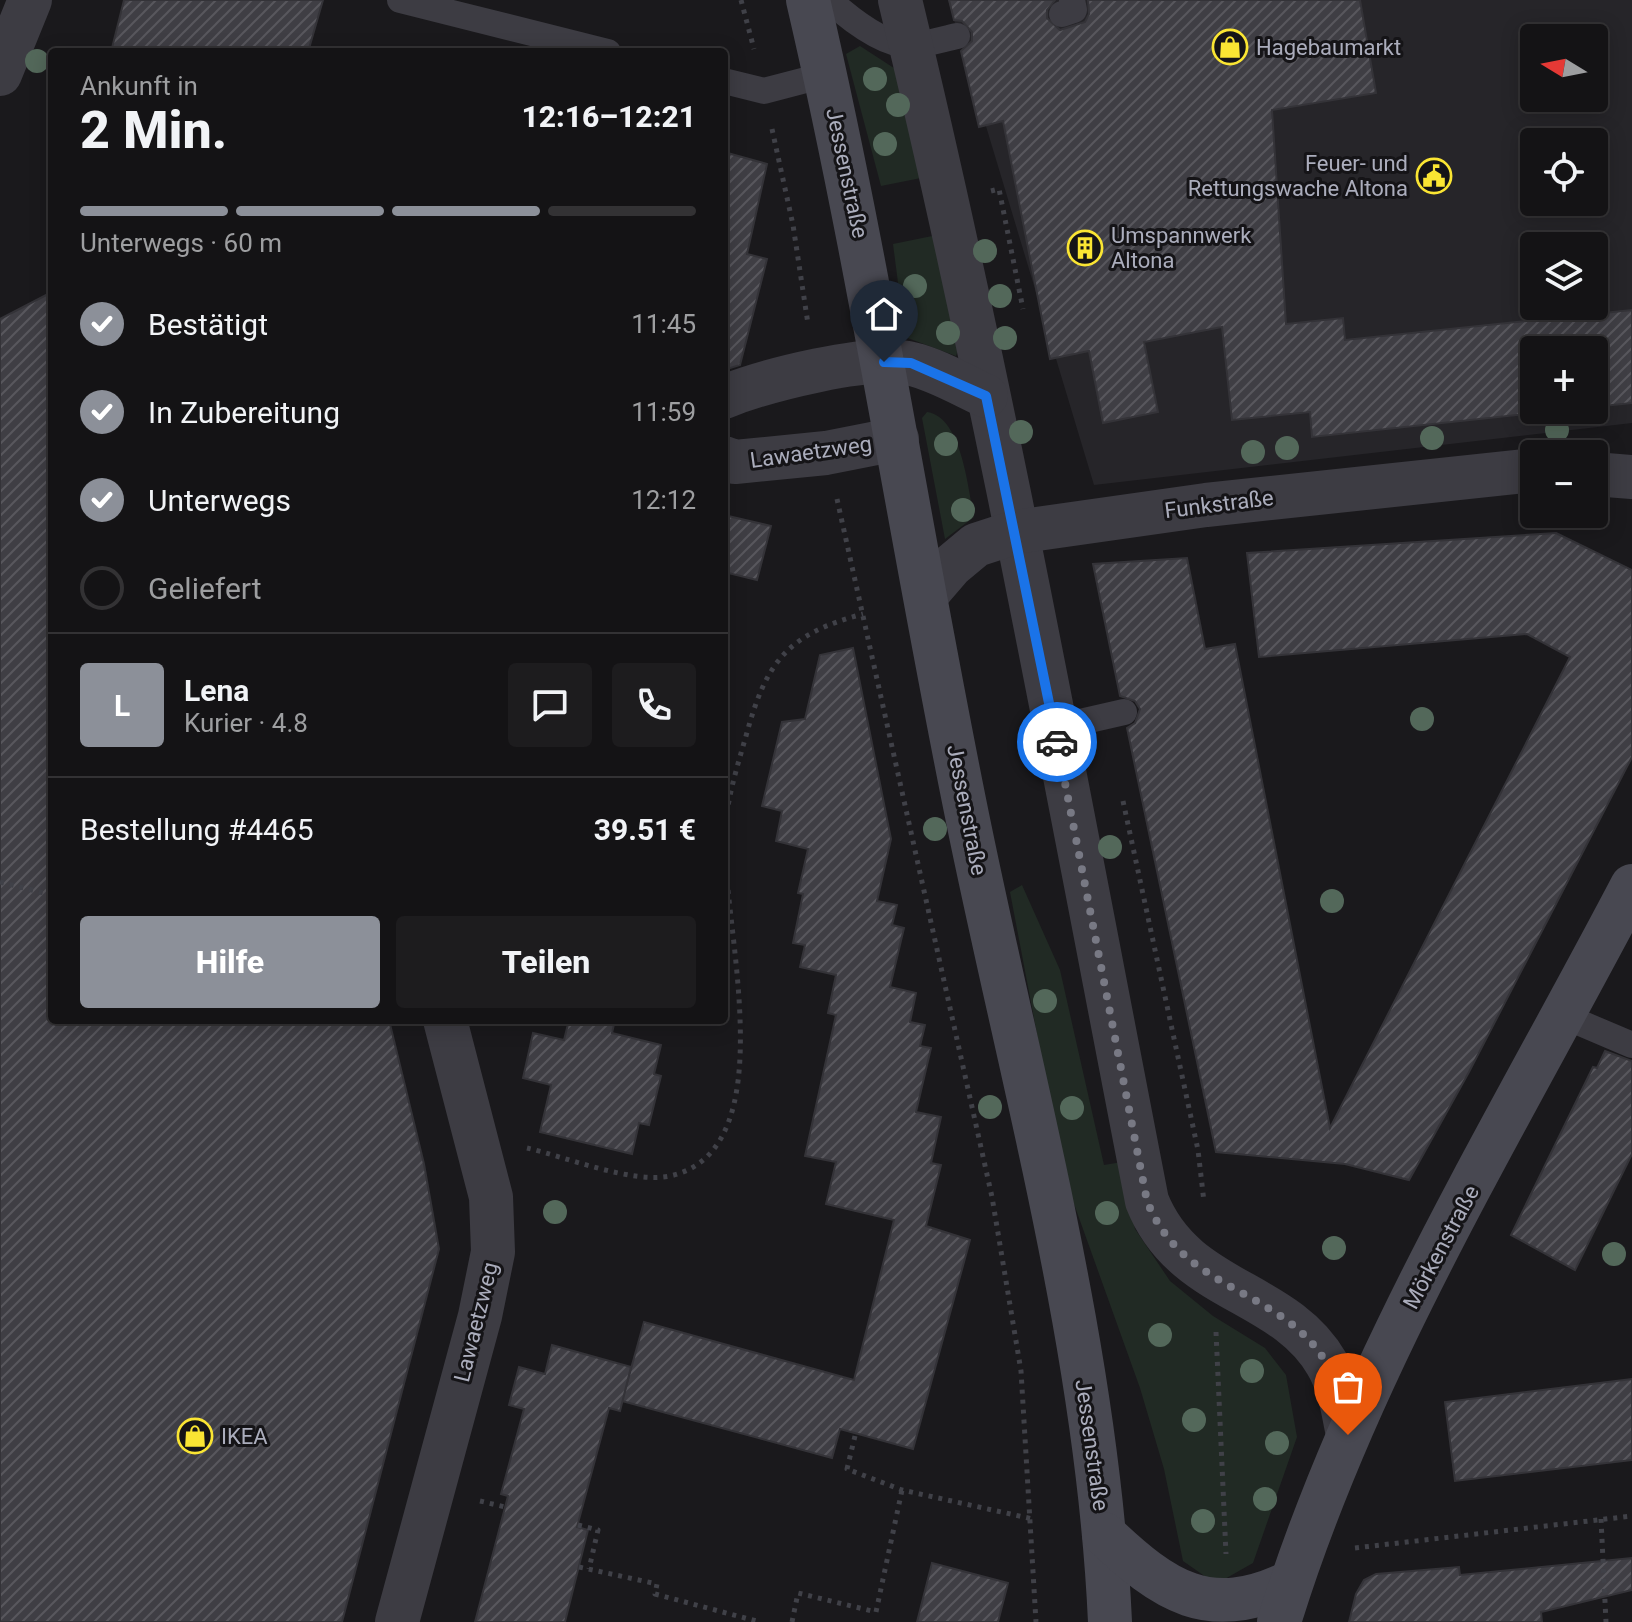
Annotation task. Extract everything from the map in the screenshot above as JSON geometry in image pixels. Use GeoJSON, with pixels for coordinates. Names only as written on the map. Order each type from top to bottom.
{"type":"FeatureCollection","features":[{"type":"Feature","properties":{"kind":"street"},"geometry":{"type":"LineString","coordinates":[[0,74],[30,0]]}},
{"type":"Feature","properties":{"kind":"street","name":"Jessenstraße"},"geometry":{"type":"LineString","coordinates":[[808,0],[884,362],[969,825],[1078,1336],[1104,1534],[1110,1622]]}},
{"type":"Feature","properties":{"kind":"street"},"geometry":{"type":"LineString","coordinates":[[900,0],[1016,532],[1147,1201],[1157,1226],[1168,1242],[1214,1280],[1280,1316],[1306,1337],[1332,1374],[1348,1435]]}},
{"type":"Feature","properties":{"kind":"street"},"geometry":{"type":"LineString","coordinates":[[728,396],[814,371],[884,362],[911,363],[986,396]]}},
{"type":"Feature","properties":{"kind":"street","name":"Lawaetzweg"},"geometry":{"type":"LineString","coordinates":[[728,459],[735,462],[826,453],[897,439]]}},
{"type":"Feature","properties":{"kind":"street","name":"Funkstraße"},"geometry":{"type":"LineString","coordinates":[[927,594],[952,565],[976,545],[1016,532],[1206,505],[1520,471]]}},
{"type":"Feature","properties":{"kind":"street"},"geometry":{"type":"LineString","coordinates":[[1608,475],[1632,477]]}},
{"type":"Feature","properties":{"kind":"street","name":"Mörkenstraße"},"geometry":{"type":"LineString","coordinates":[[1291,1585],[1348,1435],[1418,1288],[1632,886]]}},
{"type":"Feature","properties":{"kind":"street","name":"Lawaetzweg"},"geometry":{"type":"LineString","coordinates":[[397,1622],[483,1301],[493,1252],[493,1226],[485,1177],[446,1024]]}},
{"type":"Feature","properties":{"kind":"street"},"geometry":{"type":"LineString","coordinates":[[1104,1534],[1158,1585],[1195,1605],[1222,1609],[1244,1606],[1291,1585]]}},
{"type":"Feature","properties":{"kind":"lane"},"geometry":{"type":"LineString","coordinates":[[400,0],[592,48]]}},
{"type":"Feature","properties":{"kind":"lane"},"geometry":{"type":"LineString","coordinates":[[829,0],[864,26],[892,41],[911,46],[957,36]]}},
{"type":"Feature","properties":{"kind":"lane"},"geometry":{"type":"LineString","coordinates":[[728,82],[764,91],[825,75]]}},
{"type":"Feature","properties":{"kind":"lane"},"geometry":{"type":"LineString","coordinates":[[1054,728],[1124,712]]}},
{"type":"Feature","properties":{"kind":"lane"},"geometry":{"type":"LineString","coordinates":[[1564,1016],[1632,1045]]}},
{"type":"Feature","properties":{"kind":"path"},"geometry":{"type":"LineString","coordinates":[[764,91],[793,225],[814,371]]}},
{"type":"Feature","properties":{"kind":"path"},"geometry":{"type":"LineString","coordinates":[[826,453],[992,1197],[1021,1371],[1033,1519],[1036,1622]]}},
{"type":"Feature","properties":{"kind":"path"},"geometry":{"type":"LineString","coordinates":[[728,816],[745,736],[757,697],[769,673],[790,648],[817,627],[863,614]]}},
{"type":"Feature","properties":{"kind":"path"},"geometry":{"type":"LineString","coordinates":[[0,882],[48,894]]}},
{"type":"Feature","properties":{"kind":"path"},"geometry":{"type":"LineString","coordinates":[[485,1177],[523,1147],[655,1178],[684,1171],[701,1163],[712,1153],[732,1114],[742,1055],[728,916]]}},
{"type":"Feature","properties":{"kind":"path"},"geometry":{"type":"LineString","coordinates":[[855,1436],[847,1469],[902,1490],[1033,1519]]}},
{"type":"Feature","properties":{"kind":"path"},"geometry":{"type":"LineString","coordinates":[[792,1622],[798,1593],[876,1612],[902,1490]]}},
{"type":"Feature","properties":{"kind":"path"},"geometry":{"type":"LineString","coordinates":[[1291,1585],[1366,1547],[1632,1516]]}},
{"type":"Feature","properties":{"kind":"path"},"geometry":{"type":"LineString","coordinates":[[1601,1519],[1606,1622]]}},
{"type":"Feature","properties":{"kind":"path"},"geometry":{"type":"LineString","coordinates":[[578,1525],[598,1530],[589,1569]]}},
{"type":"Feature","properties":{"kind":"path"},"geometry":{"type":"LineString","coordinates":[[579,1567],[657,1584],[655,1594],[760,1622]]}},
{"type":"Feature","properties":{"kind":"shaded area"},"geometry":{"type":"Polygon","coordinates":[[[948,0],[1632,0],[1632,423],[1094,485],[948,0]]]}},
{"type":"Feature","properties":{"kind":"shaded area"},"geometry":{"type":"Polygon","coordinates":[[[860,46],[900,72],[931,176],[881,186],[846,54],[860,46]]]}},
{"type":"Feature","properties":{"kind":"shaded area"},"geometry":{"type":"Polygon","coordinates":[[[942,234],[961,340],[956,356],[905,337],[893,244],[942,234]]]}},
{"type":"Feature","properties":{"kind":"shaded area"},"geometry":{"type":"Polygon","coordinates":[[[927,412],[939,417],[956,440],[974,517],[945,539],[922,418],[927,412]]]}},
{"type":"Feature","properties":{"kind":"shaded area"},"geometry":{"type":"Polygon","coordinates":[[[1022,885],[1060,970],[1104,1165],[1122,1162],[1135,1229],[1170,1281],[1213,1316],[1265,1348],[1286,1375],[1297,1437],[1253,1563],[1216,1584],[1183,1561],[1164,1469],[1140,1388],[1064,1176],[1010,892],[1022,885]]]}},
{"type":"Feature","properties":{"kind":"building"},"geometry":{"type":"Polygon","coordinates":[[[124,0],[323,0],[309,48],[112,48],[124,0]]]}},
{"type":"Feature","properties":{"kind":"building"},"geometry":{"type":"Polygon","coordinates":[[[949,0],[1055,0],[1047,10],[1047,18],[1060,30],[1085,22],[1089,14],[1088,0],[1360,0],[1376,93],[1272,110],[1286,324],[1343,318],[1345,340],[1536,320],[1608,320],[1608,313],[1632,310],[1632,403],[1608,406],[1608,336],[1520,336],[1520,415],[1312,437],[1310,412],[1232,420],[1222,327],[1144,342],[1158,412],[1103,423],[1089,351],[1050,359],[1003,121],[979,127],[961,51],[972,41],[972,32],[962,21],[954,20],[949,0]]]}},
{"type":"Feature","properties":{"kind":"building"},"geometry":{"type":"Polygon","coordinates":[[[728,153],[767,164],[747,254],[767,259],[740,365],[728,369],[728,153]]]}},
{"type":"Feature","properties":{"kind":"building","name":"IKEA"},"geometry":{"type":"Polygon","coordinates":[[[48,294],[48,1024],[390,1024],[424,1164],[439,1249],[342,1622],[0,1622],[0,319],[48,294]]]}},
{"type":"Feature","properties":{"kind":"building"},"geometry":{"type":"Polygon","coordinates":[[[728,516],[771,526],[757,580],[728,573],[728,516]]]}},
{"type":"Feature","properties":{"kind":"building"},"geometry":{"type":"Polygon","coordinates":[[[1556,533],[1632,570],[1632,757],[1469,1072],[1409,1180],[1345,1164],[1216,1152],[1127,728],[1135,723],[1140,709],[1135,701],[1120,696],[1093,564],[1187,558],[1205,649],[1235,644],[1330,1128],[1570,657],[1527,634],[1259,657],[1247,553],[1556,533]]]}},
{"type":"Feature","properties":{"kind":"building"},"geometry":{"type":"Polygon","coordinates":[[[853,648],[891,839],[877,901],[897,905],[892,925],[904,928],[890,987],[916,993],[910,1022],[925,1025],[920,1046],[931,1048],[916,1112],[941,1117],[931,1163],[941,1165],[926,1226],[970,1240],[913,1449],[840,1429],[832,1458],[622,1401],[644,1322],[854,1380],[894,1220],[826,1204],[836,1162],[805,1156],[836,1015],[828,1013],[836,975],[800,967],[805,945],[793,943],[803,894],[798,893],[808,849],[776,841],[782,811],[762,806],[782,722],[805,719],[820,655],[853,648]]]}},
{"type":"Feature","properties":{"kind":"building"},"geometry":{"type":"Polygon","coordinates":[[[568,1024],[614,1024],[612,1033],[661,1045],[654,1074],[661,1076],[649,1125],[639,1123],[632,1154],[540,1132],[551,1085],[523,1078],[533,1033],[564,1040],[568,1024]]]}},
{"type":"Feature","properties":{"kind":"building"},"geometry":{"type":"Polygon","coordinates":[[[1605,1051],[1632,1061],[1632,1154],[1575,1270],[1511,1235],[1593,1067],[1597,1068],[1605,1051]]]}},
{"type":"Feature","properties":{"kind":"building"},"geometry":{"type":"Polygon","coordinates":[[[552,1345],[631,1367],[620,1411],[609,1408],[577,1527],[588,1530],[565,1622],[475,1622],[508,1496],[501,1494],[524,1409],[509,1405],[519,1367],[545,1374],[552,1345]]]}},
{"type":"Feature","properties":{"kind":"building"},"geometry":{"type":"Polygon","coordinates":[[[1632,1379],[1632,1460],[1455,1481],[1445,1402],[1632,1379]]]}},
{"type":"Feature","properties":{"kind":"building"},"geometry":{"type":"Polygon","coordinates":[[[1632,1558],[1632,1590],[1541,1612],[1542,1622],[1349,1622],[1356,1594],[1364,1580],[1376,1574],[1459,1567],[1460,1575],[1632,1558]]]}},
{"type":"Feature","properties":{"kind":"building"},"geometry":{"type":"Polygon","coordinates":[[[932,1563],[1008,1583],[998,1622],[917,1622],[932,1563]]]}},
{"type":"Feature","properties":{"kind":"way so far"},"geometry":{"type":"LineString","coordinates":[[1057,742],[1147,1201],[1157,1226],[1168,1242],[1214,1280],[1280,1316],[1306,1337],[1332,1374],[1348,1435]]}},
{"type":"Feature","properties":{"kind":"place","name":"Hagebaumarkt"},"geometry":{"type":"Point","coordinates":[1230,47]}},
{"type":"Feature","properties":{"kind":"place","name":"Feuer- und Rettungswache Altona"},"geometry":{"type":"Point","coordinates":[1434,176]}},
{"type":"Feature","properties":{"kind":"place","name":"Umspannwerk Altona"},"geometry":{"type":"Point","coordinates":[1085,248]}},
{"type":"Feature","properties":{"kind":"place","name":"IKEA"},"geometry":{"type":"Point","coordinates":[195,1436]}},
{"type":"Feature","properties":{"kind":"route"},"geometry":{"type":"LineString","coordinates":[[884,362],[911,363],[986,396],[1057,742]]}}]}
